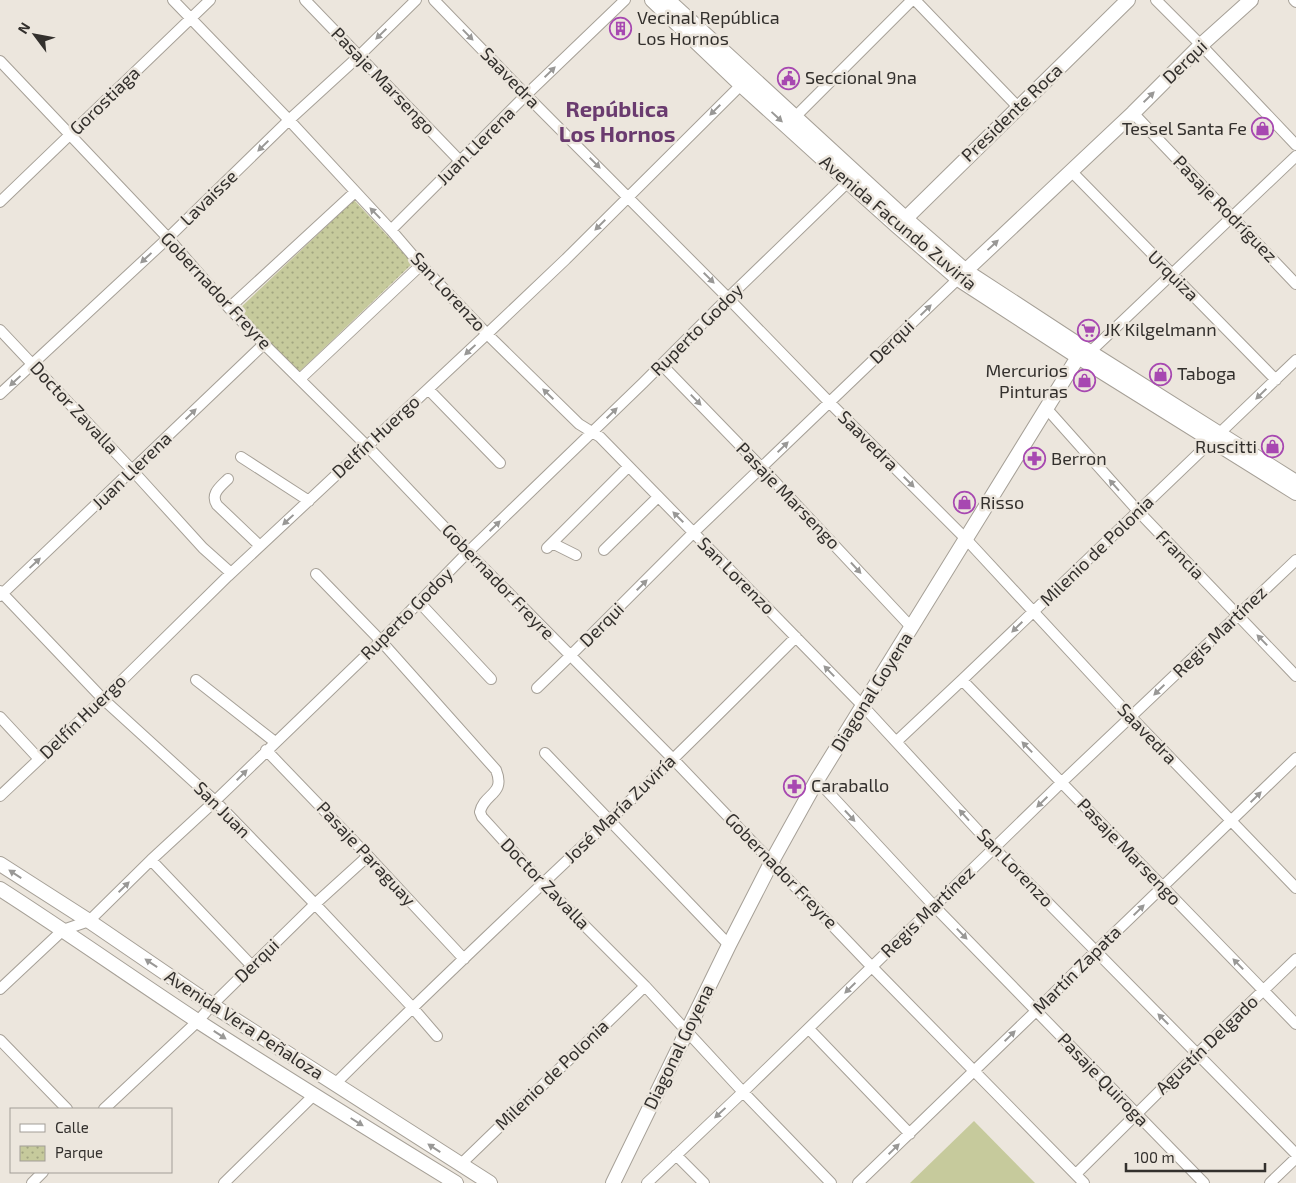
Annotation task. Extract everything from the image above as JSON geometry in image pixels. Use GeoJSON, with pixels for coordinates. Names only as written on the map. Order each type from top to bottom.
{"type":"FeatureCollection","features":[{"type":"Feature","properties":{"kind":"main road","name":"Avenida Facundo Zuviría"},"geometry":{"type":"LineString","coordinates":[[652,0],[746,80],[795,117],[901,222],[962,275],[1084,355],[1216,437],[1296,482]]}},
{"type":"Feature","properties":{"kind":"main road","name":"Avenida Facundo Zuviría"},"geometry":{"type":"LineString","coordinates":[[668,0],[848,182],[901,222]]}},
{"type":"Feature","properties":{"kind":"main road","name":"Presidente Roca"},"geometry":{"type":"LineString","coordinates":[[901,222],[1128,0]]}},
{"type":"Feature","properties":{"kind":"main road","name":"Derqui"},"geometry":{"type":"LineString","coordinates":[[962,275],[1251,0]]}},
{"type":"Feature","properties":{"kind":"main road","name":"Diagonal Goyena"},"geometry":{"type":"LineString","coordinates":[[613,1183],[729,945],[772,861],[817,780],[1047,409],[1084,355]]}},
{"type":"Feature","properties":{"kind":"main road","name":"Avenida Facundo Zuviría"},"geometry":{"type":"LineString","coordinates":[[1216,437],[1296,493]]}},
{"type":"Feature","properties":{"kind":"main road","name":"Avenida Vera Peñaloza"},"geometry":{"type":"LineString","coordinates":[[0,864],[89,921],[212,1005],[490,1183]]}},
{"type":"Feature","properties":{"kind":"main road","name":"Avenida Vera Peñaloza"},"geometry":{"type":"LineString","coordinates":[[0,889],[314,1095],[456,1183]]}},
{"type":"Feature","properties":{"kind":"street","name":"San Lorenzo"},"geometry":{"type":"LineString","coordinates":[[173,0],[289,120],[421,265],[487,334],[579,424],[600,437],[628,468],[863,706],[994,848],[1296,1154]]}},
{"type":"Feature","properties":{"kind":"street","name":"Gorostiaga"},"geometry":{"type":"LineString","coordinates":[[0,202],[210,0]]}},
{"type":"Feature","properties":{"kind":"street","name":"Pasaje Marsengo"},"geometry":{"type":"LineString","coordinates":[[305,0],[460,162]]}},
{"type":"Feature","properties":{"kind":"street","name":"Lavaisse"},"geometry":{"type":"LineString","coordinates":[[0,394],[168,238],[416,0]]}},
{"type":"Feature","properties":{"kind":"street","name":"Saavedra"},"geometry":{"type":"LineString","coordinates":[[434,0],[966,539],[1131,717],[1296,888]]}},
{"type":"Feature","properties":{"kind":"street","name":"Juan Llerena"},"geometry":{"type":"LineString","coordinates":[[391,230],[526,95],[625,0]]}},
{"type":"Feature","properties":{"kind":"street"},"geometry":{"type":"LineString","coordinates":[[795,117],[914,0],[1018,107]]}},
{"type":"Feature","properties":{"kind":"street"},"geometry":{"type":"LineString","coordinates":[[1156,0],[1296,145]]}},
{"type":"Feature","properties":{"kind":"street","name":"Gobernador Freyre"},"geometry":{"type":"LineString","coordinates":[[0,61],[168,238],[229,308],[367,446],[570,656],[674,759],[872,967],[1084,1183]]}},
{"type":"Feature","properties":{"kind":"street","name":"Delfín Huergo"},"geometry":{"type":"LineString","coordinates":[[0,796],[103,699],[231,573],[487,334],[746,80]]}},
{"type":"Feature","properties":{"kind":"street","name":"Pasaje Rodríguez"},"geometry":{"type":"LineString","coordinates":[[1133,112],[1296,284]]}},
{"type":"Feature","properties":{"kind":"street"},"geometry":{"type":"LineString","coordinates":[[1084,355],[1296,156]]}},
{"type":"Feature","properties":{"kind":"street","name":"Urquiza"},"geometry":{"type":"LineString","coordinates":[[1071,171],[1276,380]]}},
{"type":"Feature","properties":{"kind":"street","name":"Ruperto Godoy"},"geometry":{"type":"LineString","coordinates":[[0,989],[63,930],[89,921],[380,641],[468,552],[848,182]]}},
{"type":"Feature","properties":{"kind":"street"},"geometry":{"type":"LineString","coordinates":[[229,308],[355,192]]}},
{"type":"Feature","properties":{"kind":"street"},"geometry":{"type":"LineString","coordinates":[[300,379],[421,265]]}},
{"type":"Feature","properties":{"kind":"street","name":"Derqui"},"geometry":{"type":"LineString","coordinates":[[536,688],[693,533],[962,275]]}},
{"type":"Feature","properties":{"kind":"street","name":"Doctor Zavalla"},"geometry":{"type":"LineString","coordinates":[[0,330],[203,548],[231,573]]}},
{"type":"Feature","properties":{"kind":"street","name":"Juan Llerena"},"geometry":{"type":"LineString","coordinates":[[1,594],[133,471],[264,344]]}},
{"type":"Feature","properties":{"kind":"street","name":"Milenio de Polonia"},"geometry":{"type":"LineString","coordinates":[[897,742],[1296,360]]}},
{"type":"Feature","properties":{"kind":"street","name":"Pasaje Marsengo"},"geometry":{"type":"LineString","coordinates":[[662,365],[762,467],[912,628]]}},
{"type":"Feature","properties":{"kind":"street"},"geometry":{"type":"LineString","coordinates":[[428,389],[500,463]]}},
{"type":"Feature","properties":{"kind":"street","name":"Francia"},"geometry":{"type":"LineString","coordinates":[[1047,409],[1138,511],[1296,676]]}},
{"type":"Feature","properties":{"kind":"street"},"geometry":{"type":"LineString","coordinates":[[241,457],[309,501]]}},
{"type":"Feature","properties":{"kind":"street"},"geometry":{"type":"LineString","coordinates":[[576,555],[549,545],[628,468]]}},
{"type":"Feature","properties":{"kind":"street"},"geometry":{"type":"LineString","coordinates":[[228,479],[214,494],[214,500],[260,546]]}},
{"type":"Feature","properties":{"kind":"street"},"geometry":{"type":"LineString","coordinates":[[604,550],[658,497]]}},
{"type":"Feature","properties":{"kind":"street","name":"Regis Martínez"},"geometry":{"type":"LineString","coordinates":[[647,1183],[1062,782],[1296,560]]}},
{"type":"Feature","properties":{"kind":"street","name":"Doctor Zavalla"},"geometry":{"type":"LineString","coordinates":[[316,574],[380,641],[496,770],[500,779],[498,789],[481,807],[482,817],[542,883],[645,986],[686,1032],[831,1183]]}},
{"type":"Feature","properties":{"kind":"street","name":"San Juan"},"geometry":{"type":"LineString","coordinates":[[1,594],[103,699],[215,801],[315,904],[437,1036]]}},
{"type":"Feature","properties":{"kind":"street"},"geometry":{"type":"LineString","coordinates":[[419,602],[491,679]]}},
{"type":"Feature","properties":{"kind":"street","name":"José María Zuviría"},"geometry":{"type":"LineString","coordinates":[[334,1084],[412,1007],[674,759],[796,637]]}},
{"type":"Feature","properties":{"kind":"street"},"geometry":{"type":"LineString","coordinates":[[196,680],[275,742]]}},
{"type":"Feature","properties":{"kind":"street","name":"Pasaje Marsengo"},"geometry":{"type":"LineString","coordinates":[[962,680],[1296,1024]]}},
{"type":"Feature","properties":{"kind":"street"},"geometry":{"type":"LineString","coordinates":[[0,717],[39,759]]}},
{"type":"Feature","properties":{"kind":"street","name":"Pasaje Paraguay"},"geometry":{"type":"LineString","coordinates":[[266,750],[464,959]]}},
{"type":"Feature","properties":{"kind":"street"},"geometry":{"type":"LineString","coordinates":[[546,753],[729,945]]}},
{"type":"Feature","properties":{"kind":"street","name":"Martín Zapata"},"geometry":{"type":"LineString","coordinates":[[858,1183],[1296,758]]}},
{"type":"Feature","properties":{"kind":"street","name":"Pasaje Quiroga"},"geometry":{"type":"LineString","coordinates":[[817,780],[934,906],[1204,1183]]}},
{"type":"Feature","properties":{"kind":"street","name":"Derqui"},"geometry":{"type":"LineString","coordinates":[[105,1108],[198,1020],[315,904],[368,856]]}},
{"type":"Feature","properties":{"kind":"street"},"geometry":{"type":"LineString","coordinates":[[151,860],[252,966]]}},
{"type":"Feature","properties":{"kind":"street","name":"Agustín Delgado"},"geometry":{"type":"LineString","coordinates":[[1076,1174],[1296,959]]}},
{"type":"Feature","properties":{"kind":"street","name":"Milenio de Polonia"},"geometry":{"type":"LineString","coordinates":[[460,1164],[645,986]]}},
{"type":"Feature","properties":{"kind":"street"},"geometry":{"type":"LineString","coordinates":[[808,1028],[910,1134]]}},
{"type":"Feature","properties":{"kind":"street"},"geometry":{"type":"LineString","coordinates":[[0,1040],[66,1108]]}},
{"type":"Feature","properties":{"kind":"street"},"geometry":{"type":"LineString","coordinates":[[224,1183],[314,1095]]}},
{"type":"Feature","properties":{"kind":"street"},"geometry":{"type":"LineString","coordinates":[[676,1155],[704,1183]]}},
{"type":"Feature","properties":{"kind":"street"},"geometry":{"type":"LineString","coordinates":[[1270,1183],[1296,1158]]}},
{"type":"Feature","properties":{"kind":"street"},"geometry":{"type":"LineString","coordinates":[[32,1183],[42,1173]]}},
{"type":"Feature","properties":{"kind":"green space"},"geometry":{"type":"Polygon","coordinates":[[[354,200],[413,263],[297,374],[237,311],[354,200]]]}},
{"type":"Feature","properties":{"kind":"green space"},"geometry":{"type":"Polygon","coordinates":[[[974,1121],[1035,1183],[910,1183],[974,1121]]]}},
{"type":"Feature","properties":{"kind":"place","name":"Vecinal República Los Hornos"},"geometry":{"type":"Point","coordinates":[621,28]}},
{"type":"Feature","properties":{"kind":"place","name":"Seccional 9na"},"geometry":{"type":"Point","coordinates":[789,78]}},
{"type":"Feature","properties":{"kind":"place","name":"Tessel Santa Fe"},"geometry":{"type":"Point","coordinates":[1263,129]}},
{"type":"Feature","properties":{"kind":"place","name":"JK Kilgelmann"},"geometry":{"type":"Point","coordinates":[1088,330]}},
{"type":"Feature","properties":{"kind":"place","name":"Taboga"},"geometry":{"type":"Point","coordinates":[1161,374]}},
{"type":"Feature","properties":{"kind":"place","name":"Mercurios Pinturas"},"geometry":{"type":"Point","coordinates":[1084,381]}},
{"type":"Feature","properties":{"kind":"place","name":"Ruscitti"},"geometry":{"type":"Point","coordinates":[1273,447]}},
{"type":"Feature","properties":{"kind":"place","name":"Berron"},"geometry":{"type":"Point","coordinates":[1035,459]}},
{"type":"Feature","properties":{"kind":"place","name":"Risso"},"geometry":{"type":"Point","coordinates":[964,503]}},
{"type":"Feature","properties":{"kind":"place","name":"Caraballo"},"geometry":{"type":"Point","coordinates":[795,786]}},
{"type":"Feature","properties":{"kind":"district","name":"República Los Hornos"},"geometry":{"type":"Point","coordinates":[617,122]}}]}
